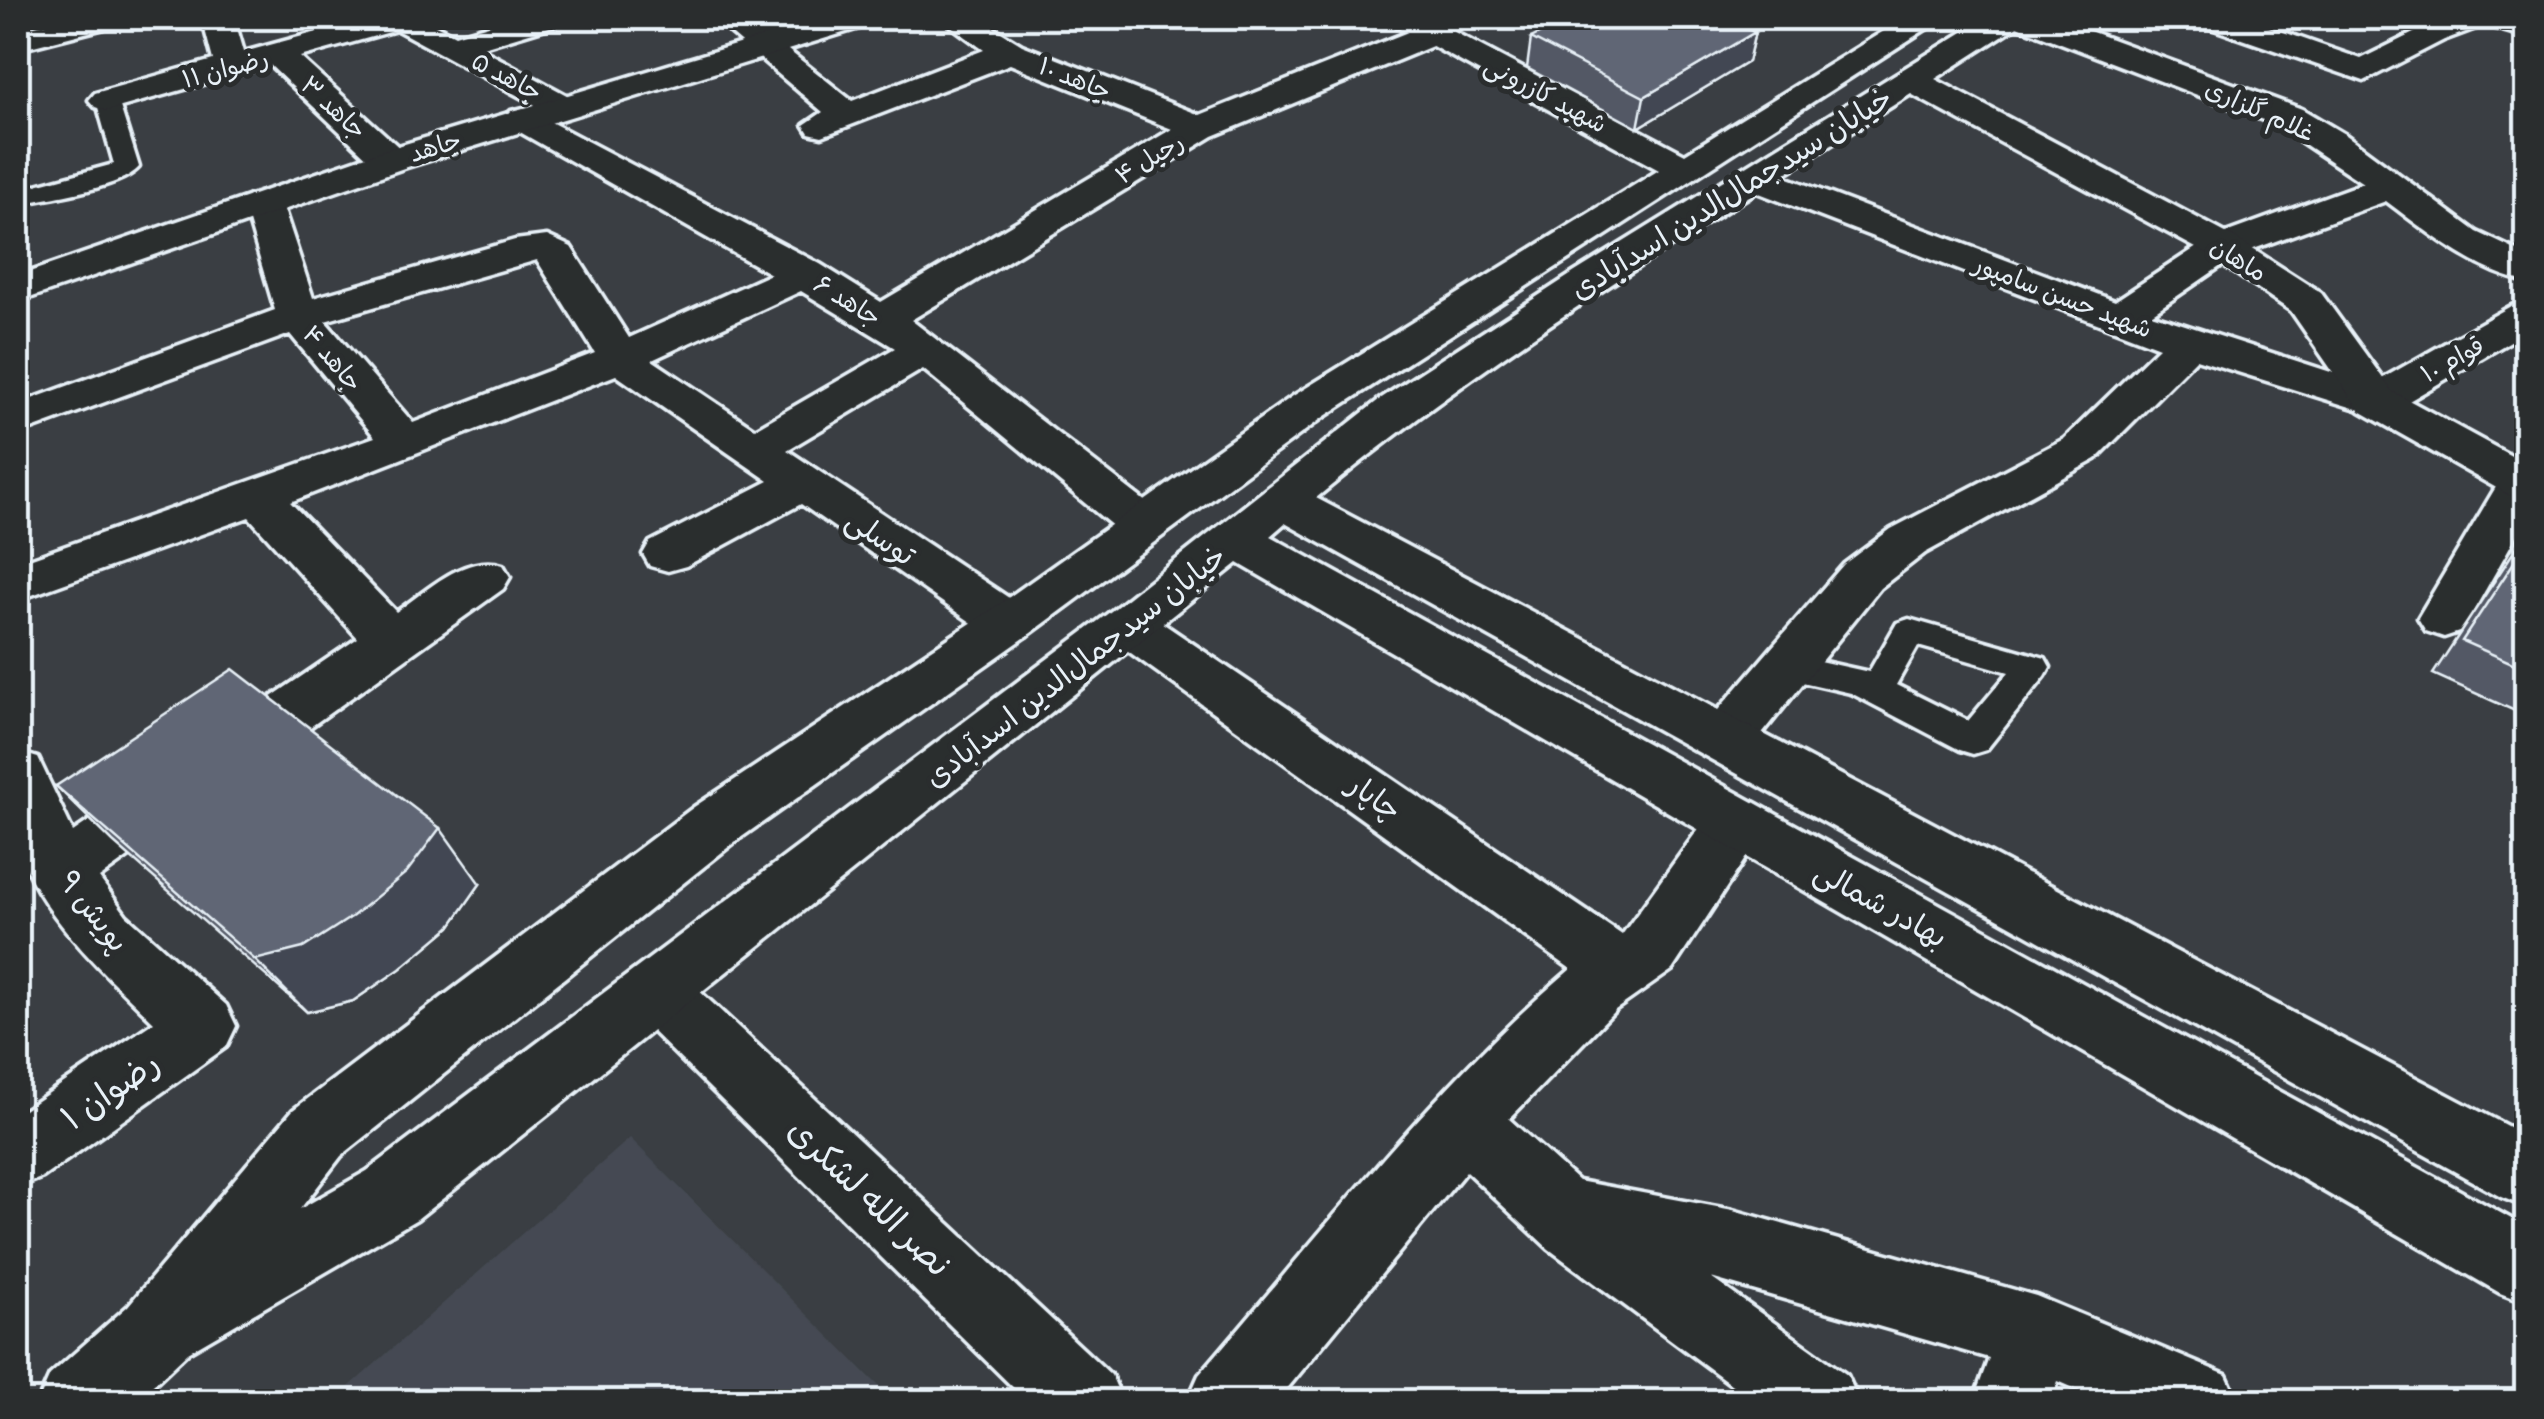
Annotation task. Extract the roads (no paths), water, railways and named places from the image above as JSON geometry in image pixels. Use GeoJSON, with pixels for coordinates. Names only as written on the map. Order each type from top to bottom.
{"type":"FeatureCollection","features":[{"type":"Feature","properties":{"kind":"street"},"geometry":{"type":"LineString","coordinates":[[218,18],[232,67]]}},
{"type":"Feature","properties":{"kind":"street","name":"رضوان ۱۱"},"geometry":{"type":"LineString","coordinates":[[107,100],[399,18]]}},
{"type":"Feature","properties":{"kind":"street","name":"جاهد ۵"},"geometry":{"type":"LineString","coordinates":[[399,18],[452,46],[543,112]]}},
{"type":"Feature","properties":{"kind":"street"},"geometry":{"type":"LineString","coordinates":[[452,46],[545,18]]}},
{"type":"Feature","properties":{"kind":"street"},"geometry":{"type":"LineString","coordinates":[[729,18],[765,46],[834,120],[1010,52]]}},
{"type":"Feature","properties":{"kind":"street","name":"جاهد"},"geometry":{"type":"LineString","coordinates":[[18,290],[391,160],[858,18]]}},
{"type":"Feature","properties":{"kind":"street","name":"جاهد ۱۰"},"geometry":{"type":"LineString","coordinates":[[956,18],[1010,52],[1200,128]]}},
{"type":"Feature","properties":{"kind":"street","name":"خیابان سیدجمال‌الدین اسدآبادی"},"geometry":{"type":"LineString","coordinates":[[76,1402],[155,1333],[316,1133],[715,824],[1009,622],[1308,406],[1927,18]]}},
{"type":"Feature","properties":{"kind":"street","name":"خیابان سیدجمال‌الدین اسدآبادی"},"geometry":{"type":"LineString","coordinates":[[155,1333],[392,1195],[1128,625],[1396,409],[2008,18]]}},
{"type":"Feature","properties":{"kind":"street","name":"غلام گلزاری"},"geometry":{"type":"LineString","coordinates":[[2025,18],[2326,94],[2333,144],[2463,240],[2526,270]]}},
{"type":"Feature","properties":{"kind":"street"},"geometry":{"type":"LineString","coordinates":[[2213,18],[2326,94],[2432,33],[2474,18]]}},
{"type":"Feature","properties":{"kind":"street"},"geometry":{"type":"LineString","coordinates":[[2496,18],[2526,27]]}},
{"type":"Feature","properties":{"kind":"street"},"geometry":{"type":"LineString","coordinates":[[18,40],[92,19]]}},
{"type":"Feature","properties":{"kind":"street","name":"شهید کازرونی"},"geometry":{"type":"LineString","coordinates":[[1420,26],[1687,170]]}},
{"type":"Feature","properties":{"kind":"street","name":"رحیل ۴"},"geometry":{"type":"LineString","coordinates":[[882,319],[1200,128],[1420,26]]}},
{"type":"Feature","properties":{"kind":"street","name":"جاهد ۳"},"geometry":{"type":"LineString","coordinates":[[277,54],[391,160]]}},
{"type":"Feature","properties":{"kind":"street","name":"ماهان"},"geometry":{"type":"LineString","coordinates":[[1911,80],[2224,248],[2306,302],[2376,402],[2525,483]]}},
{"type":"Feature","properties":{"kind":"street","name":"جاهد ۶"},"geometry":{"type":"LineString","coordinates":[[543,112],[882,319],[925,349],[1143,525]]}},
{"type":"Feature","properties":{"kind":"street","name":"شهید حسن سامپور"},"geometry":{"type":"LineString","coordinates":[[1754,178],[2188,344],[2376,402]]}},
{"type":"Feature","properties":{"kind":"street"},"geometry":{"type":"LineString","coordinates":[[2118,318],[2224,248],[2388,187]]}},
{"type":"Feature","properties":{"kind":"street","name":"جاهد ۴"},"geometry":{"type":"LineString","coordinates":[[263,204],[298,316],[405,444]]}},
{"type":"Feature","properties":{"kind":"street"},"geometry":{"type":"LineString","coordinates":[[18,420],[298,316],[529,248],[547,248],[558,256],[620,358]]}},
{"type":"Feature","properties":{"kind":"street"},"geometry":{"type":"LineString","coordinates":[[18,582],[405,444],[620,358],[806,273]]}},
{"type":"Feature","properties":{"kind":"street","name":"قوام ۱۰"},"geometry":{"type":"LineString","coordinates":[[2376,402],[2526,315]]}},
{"type":"Feature","properties":{"kind":"street"},"geometry":{"type":"LineString","coordinates":[[1726,739],[1783,666],[1862,576],[1908,541],[2080,449],[2188,344]]}},
{"type":"Feature","properties":{"kind":"street"},"geometry":{"type":"LineString","coordinates":[[753,450],[925,349]]}},
{"type":"Feature","properties":{"kind":"street","name":"توسلی"},"geometry":{"type":"LineString","coordinates":[[620,358],[1009,622]]}},
{"type":"Feature","properties":{"kind":"street"},"geometry":{"type":"LineString","coordinates":[[2444,618],[2525,483]]}},
{"type":"Feature","properties":{"kind":"street"},"geometry":{"type":"LineString","coordinates":[[668,554],[802,484]]}},
{"type":"Feature","properties":{"kind":"street"},"geometry":{"type":"LineString","coordinates":[[256,496],[392,641]]}},
{"type":"Feature","properties":{"kind":"street"},"geometry":{"type":"LineString","coordinates":[[1284,502],[2526,1173]]}},
{"type":"Feature","properties":{"kind":"street","name":"بهادر شمالی"},"geometry":{"type":"LineString","coordinates":[[1236,540],[2526,1267]]}},
{"type":"Feature","properties":{"kind":"street"},"geometry":{"type":"LineString","coordinates":[[61,872],[485,577]]}},
{"type":"Feature","properties":{"kind":"street","name":"چاپار"},"geometry":{"type":"LineString","coordinates":[[1128,625],[1622,970]]}},
{"type":"Feature","properties":{"kind":"street","name":"پویش ۹"},"geometry":{"type":"LineString","coordinates":[[18,774],[61,872],[104,934],[203,1026]]}},
{"type":"Feature","properties":{"kind":"street"},"geometry":{"type":"LineString","coordinates":[[1226,1402],[1509,1069],[1578,1003],[1650,951],[1765,838],[1832,798]]}},
{"type":"Feature","properties":{"kind":"street","name":"نصر الله لشکری"},"geometry":{"type":"LineString","coordinates":[[657,993],[1084,1402]]}},
{"type":"Feature","properties":{"kind":"street","name":"رضوان ۱"},"geometry":{"type":"LineString","coordinates":[[18,1154],[203,1026]]}},
{"type":"Feature","properties":{"kind":"street"},"geometry":{"type":"LineString","coordinates":[[1463,1122],[1560,1213],[1820,1402]]}},
{"type":"Feature","properties":{"kind":"street"},"geometry":{"type":"LineString","coordinates":[[1560,1213],[1733,1246],[2024,1368],[2198,1402]]}},
{"type":"Feature","properties":{"kind":"lane"},"geometry":{"type":"LineString","coordinates":[[18,197],[108,176],[126,167],[107,100]]}},
{"type":"Feature","properties":{"kind":"lane"},"geometry":{"type":"LineString","coordinates":[[1783,666],[1859,682],[1875,692]]}}]}
